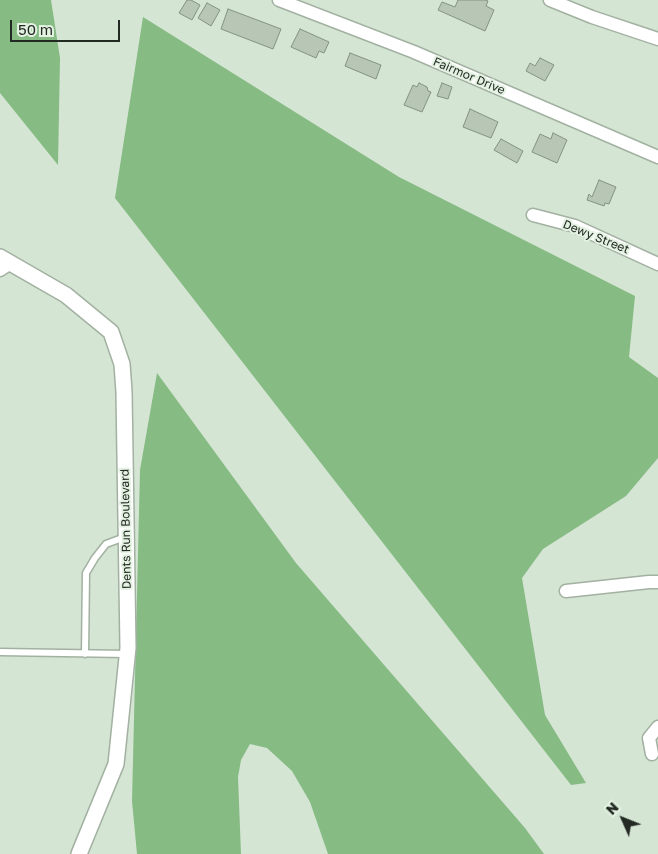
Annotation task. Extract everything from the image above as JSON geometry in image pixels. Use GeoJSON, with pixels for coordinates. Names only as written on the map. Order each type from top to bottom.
{"type":"FeatureCollection","features":[{"type":"Feature","properties":{"kind":"street","name":"Fairmor Drive"},"geometry":{"type":"LineString","coordinates":[[279,0],[414,52],[658,157]]}},
{"type":"Feature","properties":{"kind":"street"},"geometry":{"type":"LineString","coordinates":[[550,0],[592,17],[658,39]]}},
{"type":"Feature","properties":{"kind":"street","name":"Dewy Street"},"geometry":{"type":"LineString","coordinates":[[533,215],[574,226],[658,264]]}},
{"type":"Feature","properties":{"kind":"street","name":"Dents Run Boulevard"},"geometry":{"type":"LineString","coordinates":[[4,264],[66,295],[111,332],[122,364],[124,392],[127,654],[116,764],[79,854]]}},
{"type":"Feature","properties":{"kind":"street"},"geometry":{"type":"LineString","coordinates":[[566,591],[658,582]]}},
{"type":"Feature","properties":{"kind":"street"},"geometry":{"type":"LineString","coordinates":[[652,754],[650,738],[658,727]]}},
{"type":"Feature","properties":{"kind":"lane"},"geometry":{"type":"LineString","coordinates":[[85,654],[86,573],[106,544],[126,536]]}},
{"type":"Feature","properties":{"kind":"lane"},"geometry":{"type":"LineString","coordinates":[[0,652],[127,654]]}},
{"type":"Feature","properties":{"kind":"green space"},"geometry":{"type":"Polygon","coordinates":[[[0,0],[51,0],[60,58],[58,165],[0,93],[0,0]]]}},
{"type":"Feature","properties":{"kind":"green space"},"geometry":{"type":"Polygon","coordinates":[[[143,17],[399,177],[635,296],[629,357],[658,378],[658,458],[626,496],[543,549],[522,578],[545,715],[586,783],[571,785],[115,198],[143,17]]]}},
{"type":"Feature","properties":{"kind":"green space"},"geometry":{"type":"Polygon","coordinates":[[[157,373],[296,563],[525,828],[544,854],[328,854],[310,802],[292,771],[267,748],[250,744],[241,760],[238,777],[241,854],[137,854],[132,801],[140,470],[157,373]]]}},
{"type":"Feature","properties":{"kind":"building"},"geometry":{"type":"Polygon","coordinates":[[[187,0],[200,5],[192,20],[179,13],[187,0]]]}},
{"type":"Feature","properties":{"kind":"building"},"geometry":{"type":"Polygon","coordinates":[[[458,0],[488,1],[486,6],[494,10],[485,31],[438,10],[442,2],[455,7],[458,0]]]}},
{"type":"Feature","properties":{"kind":"building"},"geometry":{"type":"Polygon","coordinates":[[[207,3],[220,10],[211,26],[198,18],[207,3]]]}},
{"type":"Feature","properties":{"kind":"building"},"geometry":{"type":"Polygon","coordinates":[[[228,9],[281,29],[273,49],[221,29],[228,9]]]}},
{"type":"Feature","properties":{"kind":"building"},"geometry":{"type":"Polygon","coordinates":[[[300,29],[329,42],[324,53],[319,51],[316,58],[291,47],[300,29]]]}},
{"type":"Feature","properties":{"kind":"building"},"geometry":{"type":"Polygon","coordinates":[[[350,53],[381,65],[376,79],[345,66],[350,53]]]}},
{"type":"Feature","properties":{"kind":"building"},"geometry":{"type":"Polygon","coordinates":[[[540,58],[554,65],[545,81],[526,71],[530,63],[535,66],[540,58]]]}},
{"type":"Feature","properties":{"kind":"building"},"geometry":{"type":"Polygon","coordinates":[[[419,83],[427,87],[428,91],[431,92],[422,112],[404,105],[413,85],[417,87],[419,83]]]}},
{"type":"Feature","properties":{"kind":"building"},"geometry":{"type":"Polygon","coordinates":[[[442,83],[452,87],[448,99],[437,96],[442,83]]]}},
{"type":"Feature","properties":{"kind":"building"},"geometry":{"type":"Polygon","coordinates":[[[470,109],[498,122],[491,138],[463,127],[470,109]]]}},
{"type":"Feature","properties":{"kind":"building"},"geometry":{"type":"Polygon","coordinates":[[[553,133],[567,140],[557,163],[532,152],[540,134],[551,139],[553,133]]]}},
{"type":"Feature","properties":{"kind":"building"},"geometry":{"type":"Polygon","coordinates":[[[501,139],[523,151],[517,163],[494,150],[501,139]]]}},
{"type":"Feature","properties":{"kind":"building"},"geometry":{"type":"Polygon","coordinates":[[[599,180],[616,187],[609,204],[605,203],[604,206],[587,200],[589,194],[592,197],[599,180]]]}}]}
